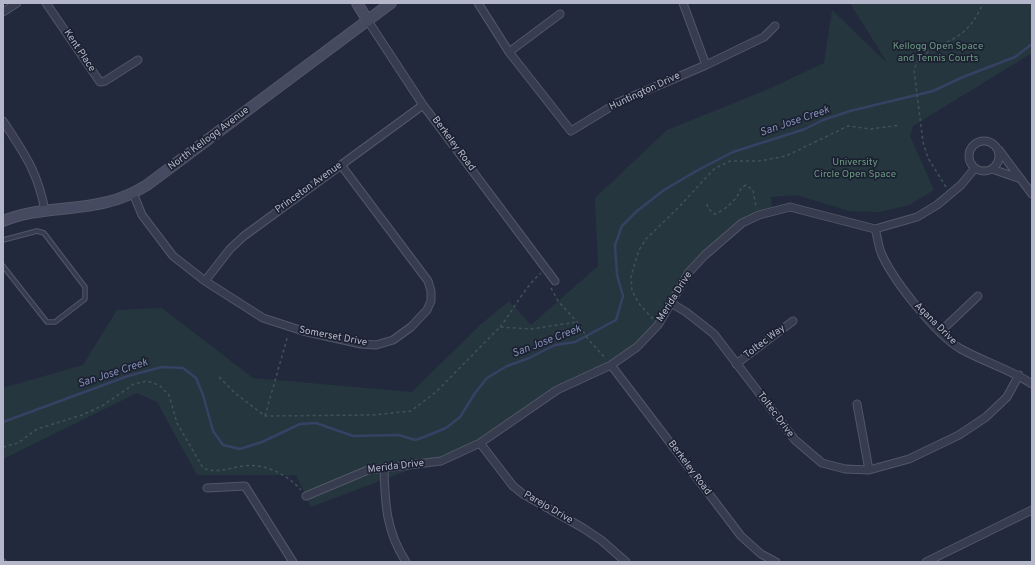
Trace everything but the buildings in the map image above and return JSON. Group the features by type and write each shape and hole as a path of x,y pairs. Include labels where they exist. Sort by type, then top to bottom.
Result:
{"street":[{"path":"3,12 17,3"},
{"name":"Kent Place","path":"46,3 100,82 106,81 138,60"},
{"name":"Berkeley Road","path":"357,3 423,105 555,282"},
{"name":"North Kellogg Avenue","path":"3,221 26,213 105,203 133,193 146,185 391,3"},
{"name":"Huntington Drive","path":"478,3 509,52 571,132 617,103 706,65 764,36 775,26"},
{"path":"683,3 706,65"},
{"path":"509,52 560,14"},
{"name":"Princeton Avenue","path":"206,282 230,249 244,236 423,105"},
{"path":"3,121 32,166 41,189 45,211"},
{"path":"997,148 998,162 992,168 984,171 976,168 969,157 970,150 975,144 986,140 997,148 1032,194"},
{"name":"Somerset Drive","path":"133,193 142,215 173,256 206,282 263,318 290,327 361,344 376,344 393,340 411,327 425,313 431,301 431,291 428,281 341,165"},
{"path":"875,229 917,217 937,205 961,185 976,168"},
{"path":"992,168 1022,180"},
{"name":"Merida Drive","path":"306,496 350,476 368,470 441,461 480,443 557,390 611,365 637,347 658,325 689,272 705,255 742,223 759,215 790,207 875,229"},
{"name":"Agana Drive","path":"875,229 882,256 906,292 940,332 958,347 977,358 1019,375 1032,384"},
{"path":"940,332 978,296"},
{"name":"Toltec Drive","path":"671,303 686,312 714,334 795,440 822,463 845,469 869,470 909,459 959,434 986,417 1007,397 1019,375"},
{"name":"Toltec Way","path":"736,364 793,321"},
{"name":"Berkeley Road","path":"611,365 741,536 762,554 776,562"},
{"path":"856,404 869,470"},
{"name":"Parejo Drive","path":"480,443 518,490 601,540 626,562"},
{"path":"384,468 385,503 389,526 394,543 406,562"},
{"path":"207,488 245,486 294,562"},
{"path":"926,562 1032,510"}],"lane":[{"path":"3,240 37,230 44,233 85,287 85,298 55,322 47,322 3,266"}],"path":[{"path":"950,194 928,158 922,136 914,70 919,58 961,34 975,19 983,3"},
{"path":"658,325 640,305 632,291 631,276 639,250 646,239 678,208 714,169 730,161 760,161 786,156 848,126 871,129 900,125"},
{"path":"707,204 711,213 714,214 720,212 736,198 739,191 746,185 754,193 759,215"},
{"path":"219,377 235,393 265,416 373,415 411,411 436,392 500,327 518,303 529,284 546,268"},
{"path":"555,282 551,288 558,301 577,322 589,340 611,365"},
{"path":"500,327 531,329 577,322"},
{"path":"265,416 290,327"},
{"path":"3,447 18,443 37,429 82,415 102,406 134,384 147,381 159,385 169,395 177,423 204,468 210,471 221,471 243,466 259,466 276,471 297,485 306,496"}],"green space":[{"path":"850,3 1032,3 1032,53 913,126 910,136 934,190 909,205 879,212 849,211 797,195 771,197 772,211 742,223 689,272 658,325 611,365 580,378 480,443 311,507 296,475 197,475 157,402 137,393 3,459 3,388 83,365 117,310 162,308 253,378 412,392 480,325 509,301 531,325 598,266 595,198 667,130 764,91 824,63 832,10 888,64"}],"waterway":[{"name":"San Jose Creek","path":"3,422 128,376 162,367 183,368 196,378 203,395 213,431 223,445 240,449 262,442 300,424 316,423 353,436 399,435 415,440 424,437 446,428 460,417 475,393 487,378 507,366 529,358 555,345 575,342 616,320 623,296 617,275 615,245 622,226 637,211 664,190 733,152 805,129 823,120 850,111 933,91 963,77 1015,57 1032,44"}],"park label":[{"name":"Kellogg Open Space and Tennis Courts","path":"938,52"},
{"name":"University Circle Open Space","path":"855,168"}]}
